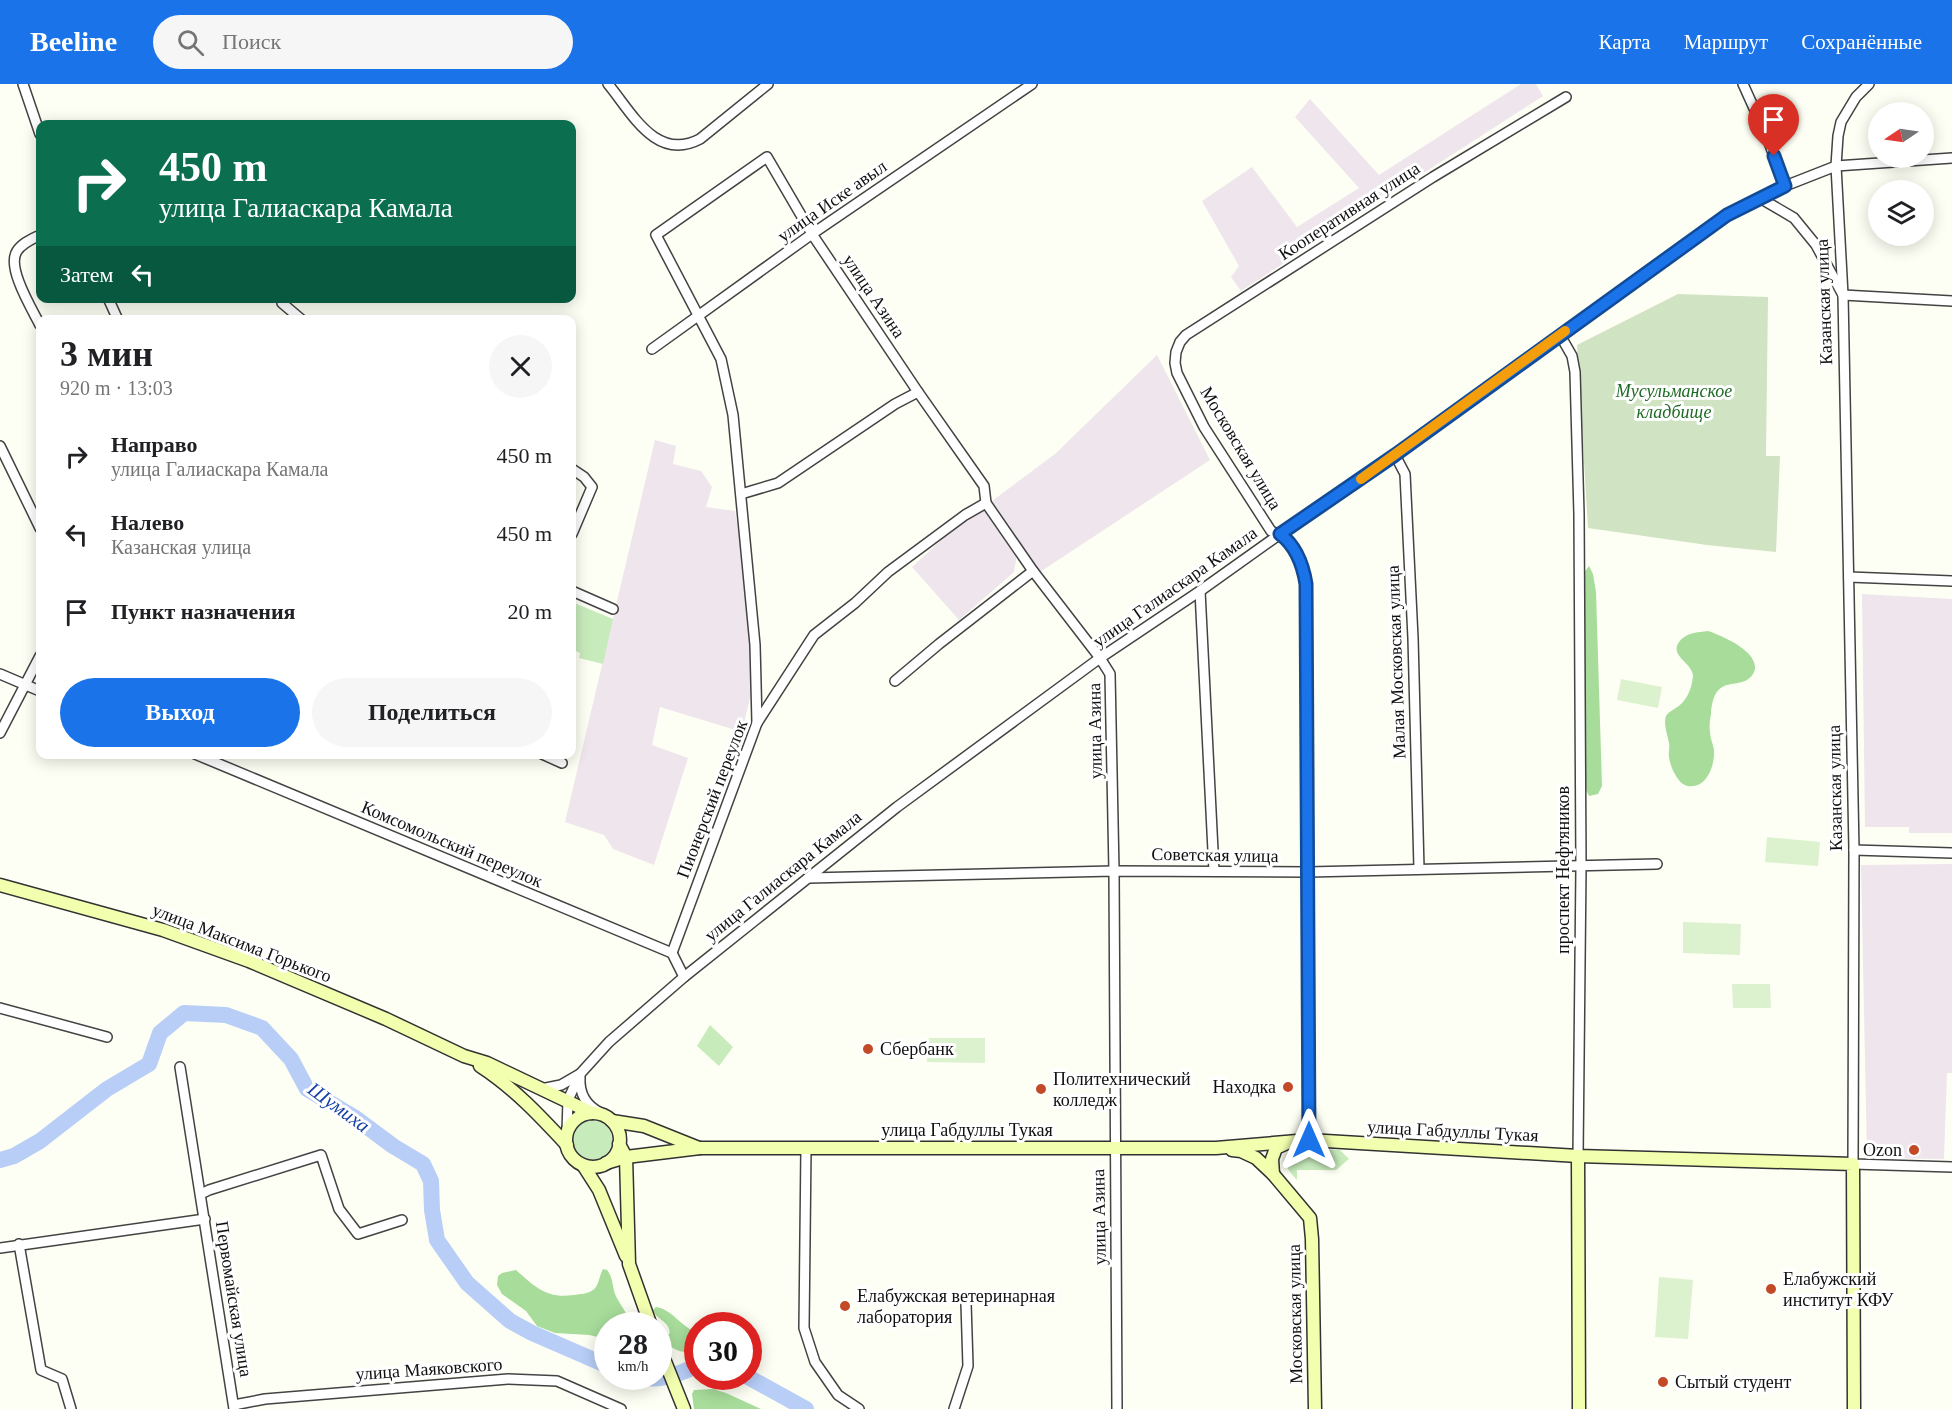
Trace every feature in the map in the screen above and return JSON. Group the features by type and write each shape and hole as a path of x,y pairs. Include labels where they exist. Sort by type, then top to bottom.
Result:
{"main road":[{"name":"улица Максима Горького","path":"0,885 163,930 249,961 386,1019 464,1056 503,1082 567,1138 570,1153 583,1165 598,1190 629,1264"},
{"name":"улица Максима Горького","path":"464,1056 487,1063 612,1121"},
{"path":"567,1138 576,1119 596,1113"},
{"name":"улица Габдуллы Тукая","path":"612,1121 644,1126 700,1148"},
{"path":"612,1121 617,1128 619,1144 626,1157 629,1264 646,1312"},
{"name":"улица Габдуллы Тукая","path":"606,1163 626,1157 700,1148 1216,1148 1309,1140 1578,1156 1853,1164"},
{"path":"1273,1174 1272,1159 1276,1148 1290,1141"},
{"path":"583,1165 595,1167 606,1163 617,1151 619,1144"},
{"path":"1216,1148 1241,1151 1257,1158 1273,1174"},
{"name":"проспект Нефтяников","path":"1578,1156 1579,1409"},
{"name":"Казанская улица","path":"1853,1164 1854,1409"},
{"name":"Московская улица","path":"1273,1174 1310,1218 1315,1409"},
{"path":"672,1378 682,1409"}],"street":[{"path":"23,84 36,122"},
{"path":"608,84 648,133 657,140 674,146 700,139 768,84"},
{"name":"улица Иске авыл","path":"652,349 812,234 1032,84"},
{"path":"1743,84 1767,137 1785,186"},
{"name":"Казанская улица","path":"1853,1164 1854,850 1843,296 1836,166 1841,122 1856,97 1869,84"},
{"name":"Кооперативная улица","path":"1177,373 1176,352 1186,335 1433,177 1566,97"},
{"name":"улица Азина","path":"699,315 656,235 768,157 812,234 984,486 986,502 1110,674 1114,871 1117,1409"},
{"name":"улица Галиаскара Камала","path":"567,1138 568,1100 580,1074 609,1042 684,977 897,807 1100,658 1395,455 1727,215 1785,186 1836,166 1952,158"},
{"path":"1760,198 1794,218 1816,245 1843,296 1952,301"},
{"path":"36,237 24,243 16,252 13,262 15,272 36,317"},
{"path":"282,303 296,315"},
{"path":"699,315 721,359 733,415 755,645 757,723"},
{"name":"проспект Нефтяников","path":"1560,335 1572,356 1575,372 1579,521 1581,867 1578,1156"},
{"name":"Московская улица","path":"1177,373 1204,427 1237,481 1271,531 1287,540 1300,559 1304,572 1306,584 1309,1140"},
{"path":"741,494 778,483 895,404 918,392"},
{"path":"0,446 36,520"},
{"name":"Малая Московская улица","path":"1395,455 1405,474 1413,638 1419,869"},
{"path":"576,472 592,487 576,525"},
{"name":"Пионерский переулок","path":"672,953 757,723 814,635 855,603 888,572 986,502"},
{"path":"896,681 939,644 1034,571"},
{"path":"1848,577 1952,581"},
{"path":"1200,591 1214,871"},
{"path":"576,593 613,609"},
{"path":"0,733 36,664"},
{"path":"0,674 36,689"},
{"name":"Комсомольский переулок","path":"207,759 672,953"},
{"path":"553,759 562,763"},
{"path":"1854,850 1952,853"},
{"name":"Советская улица","path":"807,878 1114,871 1308,872 1658,864"},
{"path":"672,953 684,977"},
{"path":"0,1008 107,1037"},
{"name":"Первомайская улица","path":"180,1067 234,1407"},
{"path":"540,1089 561,1085 580,1074"},
{"path":"580,1074 583,1098 596,1113"},
{"path":"806,1148 804,1328 815,1362 838,1395 859,1409"},
{"path":"201,1194 321,1155 339,1209 358,1234 402,1220"},
{"name":"улица Габдуллы Тукая","path":"1853,1164 1952,1167"},
{"path":"0,1248 205,1219"},
{"path":"19,1244 41,1370 62,1379 70,1409"},
{"path":"954,1409 968,1366 966,1303"},
{"name":"улица Маяковского","path":"234,1407 265,1398 508,1379 557,1381 621,1409"}],"shaded area":[{"path":"1521,84 1536,84 1543,96 1241,291 1231,277 1239,266 1202,201 1252,167 1297,227 1359,188 1295,117 1310,99 1379,175"},
{"path":"1157,355 1210,460 1040,572 992,501 1055,454"},
{"path":"655,440 676,446 673,464 701,471 712,487 706,507 735,511 748,587 752,689 742,732 660,707 652,745 688,758 654,865 613,849 604,835 565,822"},
{"path":"984,508 1017,554 1014,572 959,620 912,567 949,533"},
{"path":"1862,594 1952,599 1952,833 1909,833 1909,827 1865,827"},
{"path":"1952,864 1952,1073 1947,1073 1944,1159 1867,1158 1861,865"}],"green space":[{"name":"Мусульманское кладбище","path":"1678,294 1768,297 1766,456 1780,456 1776,552 1588,528 1577,345"},
{"path":"1589,566 1596,592 1602,786 1598,794 1589,796 1585,788 1583,574"},
{"path":"576,604 613,619 603,664 579,658 580,653 576,651"},
{"path":"1708,631 1740,647 1753,659 1755,667 1748,679 1722,687 1717,692 1713,700 1710,723 1710,736 1714,750 1711,769 1700,784 1688,786 1678,779 1671,765 1665,719 1685,699 1693,676 1692,671 1677,651 1679,642 1688,635"},
{"path":"1621,679 1662,687 1658,708 1617,700"},
{"path":"1767,837 1820,842 1818,866 1765,862"},
{"path":"1683,922 1741,924 1740,955 1683,953"},
{"path":"1732,984 1770,984 1771,1008 1733,1008"},
{"path":"710,1025 733,1047 719,1066 697,1046"},
{"path":"928,1038 985,1038 985,1063 927,1062"},
{"path":"592,1120 600,1121 606,1126 611,1132 611,1148 606,1154 600,1159 592,1160 584,1159 578,1154 573,1148 572,1140 573,1132 578,1126 584,1121"},
{"path":"1295,1149 1340,1150 1349,1159 1336,1170 1297,1170 1297,1180 1288,1169 1286,1162 1288,1155"},
{"path":"603,1269 607,1270 615,1294 625,1312 594,1312 594,1336 555,1333 537,1326 526,1311 502,1294 497,1285 498,1276 516,1270 542,1290 556,1295 565,1296 589,1292 598,1283"},
{"path":"1659,1277 1693,1280 1688,1339 1655,1337"},
{"path":"656,1307 667,1312 654,1312"},
{"path":"672,1316 684,1325 684,1351 672,1347"},
{"path":"694,1390 716,1390 761,1409 694,1409 692,1394"}],"waterway":[{"name":"Шумиха","path":"0,1160 14,1156 40,1141 107,1089 149,1064 160,1033 184,1013 226,1015 262,1028 291,1059 307,1089 354,1117 393,1146 423,1164 431,1181 432,1210 437,1240 467,1283 510,1321 594,1360"},
{"name":"Шумиха","path":"672,1376 684,1371"},
{"name":"Шумиха","path":"762,1385 806,1409"}],"slow traffic":[{"path":"1361,479 1565,331"}],"place":[{"name":"Сбербанк","path":"868,1049"},
{"name":"Находка","path":"1288,1087"},
{"name":"Политехнический колледж","path":"1041,1089"},
{"name":"Ozon","path":"1914,1150"},
{"name":"Елабужский институт КФУ","path":"1771,1289"},
{"name":"Елабужская ветеринарная лаборатория","path":"845,1306"},
{"name":"Сытый студент","path":"1663,1382"}],"route":[{"path":"1309,1140 1306,584 1300,559 1280,534 1395,455 1727,215 1785,186 1774,156"}]}
